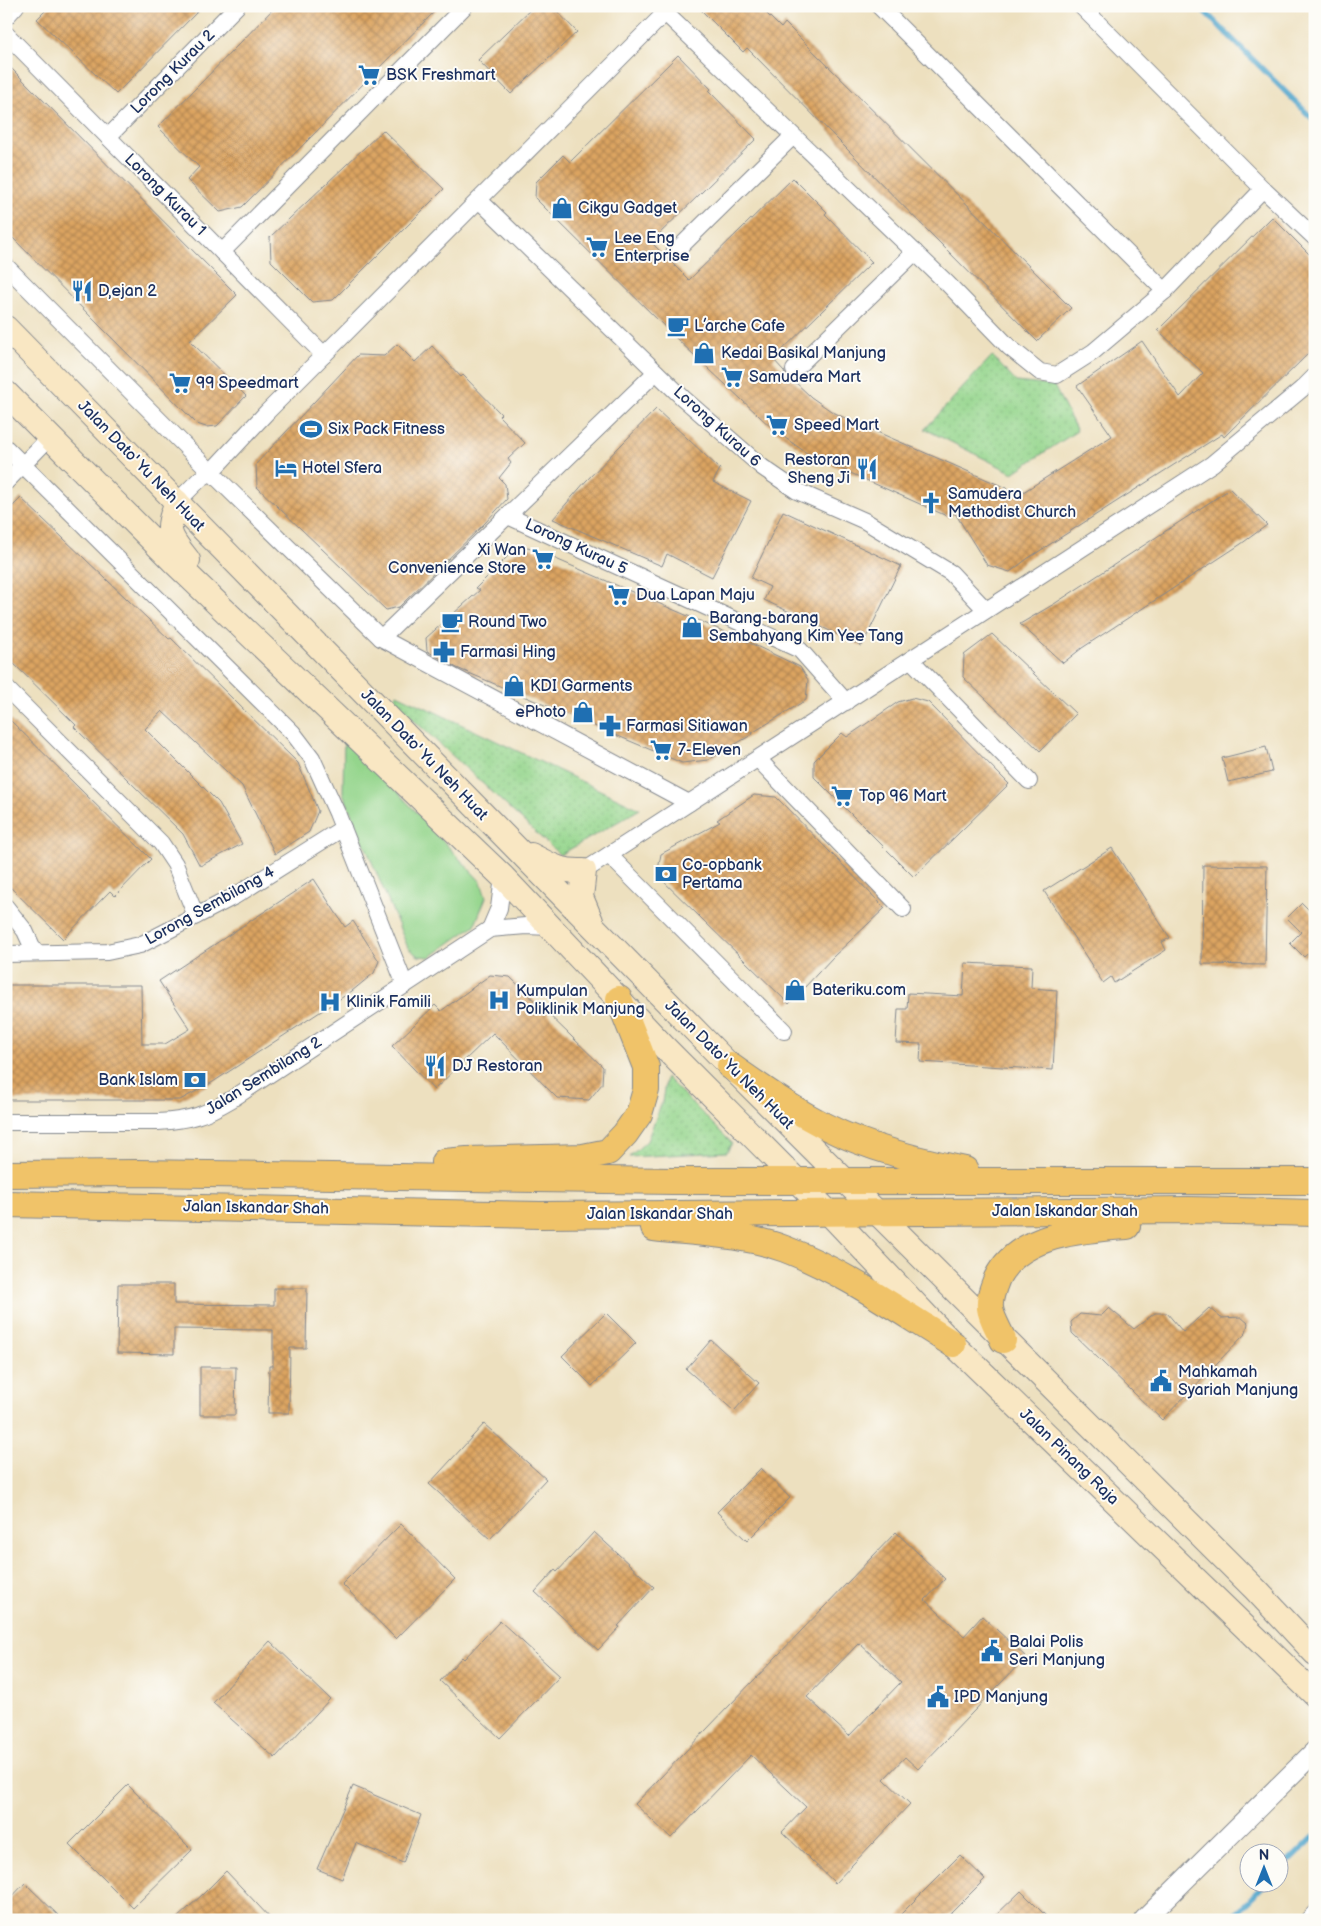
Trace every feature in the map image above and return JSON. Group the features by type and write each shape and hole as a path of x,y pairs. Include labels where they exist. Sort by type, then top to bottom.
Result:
{"main road":[{"name":"Jalan Dato' Yu Neh Huat","path":"6,328 594,929 874,1212"},
{"name":"Jalan Dato' Yu Neh Huat","path":"6,393 176,563 502,877 829,1213"},
{"path":"177,502 169,522 170,532 175,544 239,624"},
{"path":"512,845 558,869 569,872 584,871 581,897 594,929"},
{"path":"314,1176 467,1160 583,1157 608,1152 639,1114 646,1090 646,1067 619,999"},
{"path":"730,1066 810,1119 856,1139 910,1157 963,1170 1026,1181"},
{"name":"Jalan Iskandar Shah","path":"6,1174 137,1173 672,1181 1315,1181"},
{"name":"Jalan Iskandar Shah","path":"6,1204 540,1215 1189,1210 1315,1212"},
{"path":"874,1212 1210,1544 1315,1653"},
{"path":"1003,1340 990,1310 990,1296 1001,1270 1010,1260 1024,1250 1044,1240 1094,1228 1315,1212"},
{"name":"Jalan Pinang Raja","path":"829,1213 953,1344 1315,1695"},
{"path":"540,1215 739,1238 783,1249 829,1270 953,1344"},
{"path":"1184,1570 1210,1544"}],"street":[{"path":"6,17 16,6"},
{"name":"Lorong Kurau 2","path":"108,137 237,6"},
{"path":"222,252 465,6"},
{"path":"879,6 1165,291"},
{"path":"1081,6 1263,189 1315,238"},
{"path":"177,502 200,479 211,472 267,412 478,200 662,10 915,252 1026,362 1040,372 1057,375 1093,352 1165,291 1263,189"},
{"name":"Lorong Kurau 1","path":"6,34 324,355"},
{"path":"674,253 793,136"},
{"name":"Lorong Kurau 6","path":"478,200 656,372 762,467 797,490 865,521 951,573 986,610"},
{"path":"794,370 915,252"},
{"path":"6,266 211,472 381,638 689,803"},
{"path":"381,638 656,372"},
{"path":"584,871 1212,464 1315,376"},
{"path":"6,482 50,437"},
{"path":"6,448 293,733 312,758 343,828 405,985"},
{"name":"Lorong Kurau 5","path":"508,516 800,650 846,702"},
{"path":"911,660 1029,781"},
{"path":"6,688 161,843 176,864 196,916"},
{"path":"758,759 903,909"},
{"name":"Lorong Sembilang 4","path":"6,954 107,952 140,945 235,896 343,828"},
{"path":"609,855 784,1031"},
{"path":"490,929 499,908 502,877"},
{"path":"6,907 26,931 35,953"},
{"name":"Jalan Sembilang 2","path":"6,1122 158,1122 198,1117 232,1099 490,929 526,926 550,928"},
{"path":"1144,1920 1315,1751"},
{"path":"1308,1920 1315,1913"}],"green space":[{"path":"992,356 1016,382 1054,386 1077,431 1013,473 925,429"},
{"path":"397,694 640,809 560,855 392,700"},
{"path":"344,734 481,882 486,897 475,925 430,957 418,956 408,948 343,793"},
{"path":"666,1077 732,1143 727,1152 629,1157 647,1141 662,1102"}],"building":[{"path":"50,6 203,6 116,94 37,19"},
{"path":"276,6 440,6 242,207 220,212 187,180 199,167 158,127"},
{"path":"534,6 552,6 577,32 511,94 478,60"},
{"path":"697,6 759,6 781,28 785,23 1071,308 1037,341 747,48 743,52"},
{"path":"678,55 711,89 709,91 756,139 651,242 689,280 793,178 872,262 773,359 787,377 793,380 811,397 845,418 1020,494 1112,436 1077,386 1142,341 1180,397 1203,373 1158,330 1272,217 1315,260 1315,347 1224,437 1222,434 1027,559 1010,572 987,565 955,513 949,517 808,454 774,430 677,339 535,198 536,182 563,155 570,162"},
{"path":"6,63 237,295 190,341 246,396 217,426 206,427 197,424 6,231"},
{"path":"383,130 444,189 333,300 312,302 271,261 270,237"},
{"path":"397,344 415,362 432,346 461,377 463,375 501,414 499,416 525,443 508,459 511,463 499,478 505,484 507,499 399,607 386,610 257,487 256,464 358,355 384,356"},
{"path":"656,409 720,469 713,482 751,501 712,577 667,554 662,566 553,519 586,481"},
{"path":"1230,489 1267,525 1082,648 1063,663 1020,624 1054,604"},
{"path":"21,498 169,639 171,638 298,763 318,811 309,832 275,854 242,786 162,711 145,729 219,803 242,844 200,866 183,834 74,727 76,725 6,656 6,513"},
{"path":"783,511 901,566 862,646 764,600 770,587 751,578"},
{"path":"528,547 746,641 800,667 808,680 806,700 708,760 682,763 457,668 427,651 426,638 480,590 476,588 509,555"},
{"path":"992,634 1076,714 1040,751 963,677 964,655"},
{"path":"912,698 928,702 1009,784 914,877 814,777 814,761 842,733 847,737 898,702"},
{"path":"6,716 151,859 115,896 110,891 63,939 6,883"},
{"path":"1266,747 1272,772 1228,782 1222,758"},
{"path":"754,795 776,797 885,908 833,957 789,1004 657,875 661,854 720,822 717,820"},
{"path":"1112,848 1170,938 1162,942 1166,950 1114,983 1111,977 1103,983 1044,891"},
{"path":"1203,865 1267,866 1265,965 1202,964"},
{"path":"314,879 345,927 353,921 379,961 374,973 352,991 213,1082 180,1100 6,1100 6,985 141,985 142,1044 165,1044 190,1029 159,981"},
{"path":"1302,903 1315,916 1315,947 1304,957 1290,943 1301,932 1287,918"},
{"path":"965,963 1032,966 1031,988 1057,990 1053,1070 920,1062 921,1044 896,1043 898,1009 907,1009 908,993 963,996"},
{"path":"490,975 510,977 603,1067 602,1084 589,1100 557,1098 493,1033 434,1090 392,1046 435,1005 441,1011"},
{"path":"118,1284 174,1284 174,1304 274,1305 274,1288 307,1288 306,1348 290,1348 289,1413 268,1413 269,1366 273,1366 273,1330 174,1329 174,1354 117,1353"},
{"name":"Mahkamah Syariah Manjung","path":"1109,1308 1134,1329 1155,1313 1167,1313 1183,1332 1209,1308 1221,1318 1241,1317 1248,1323 1246,1333 1162,1420 1072,1333 1071,1322 1080,1314 1101,1316"},
{"path":"606,1313 636,1343 592,1386 562,1356"},
{"path":"711,1340 759,1383 734,1411 686,1369"},
{"path":"200,1367 236,1367 235,1415 200,1415"},
{"path":"484,1424 546,1479 490,1539 429,1484"},
{"path":"761,1468 790,1498 747,1541 717,1512"},
{"path":"401,1524 455,1579 396,1639 342,1584"},
{"path":"594,1532 654,1587 598,1650 535,1592 555,1570 557,1572"},
{"name":"IPD Manjung","path":"896,1532 945,1579 925,1600 964,1636 982,1616 1026,1657 918,1769 905,1757 884,1779 910,1804 835,1883 782,1832 806,1807 751,1755 671,1838 635,1804","holes":["859,1643 901,1682 849,1736 807,1697"]},
{"path":"500,1621 560,1676 500,1738 440,1681"},
{"path":"270,1641 330,1699 275,1758 213,1703"},
{"path":"128,1785 192,1850 133,1908 69,1844"},
{"path":"353,1786 421,1815 403,1863 356,1843 342,1879 317,1869"},
{"path":"960,1855 985,1879 944,1920 895,1920"},
{"path":"226,1871 272,1920 175,1920 202,1895"},
{"path":"25,1883 63,1920 15,1920 6,1911 6,1903"},
{"path":"1021,1891 1050,1920 991,1920"}],"waterway":[{"path":"1199,6 1315,121"},
{"path":"1288,1862 1315,1836"},
{"path":"1229,1920 1256,1894"}],"place":[{"name":"BSK Freshmart","path":"369,75"},
{"name":"Cikgu Gadget","path":"562,208"},
{"name":"Lee Eng Enterprise","path":"597,247"},
{"name":"D,ejan 2","path":"82,291"},
{"name":"L’arche Cafe","path":"678,326"},
{"name":"Kedai Basikal Manjung","path":"704,353"},
{"name":"Samudera Mart","path":"732,377"},
{"name":"99 Speedmart","path":"180,383"},
{"name":"Speed Mart","path":"777,425"},
{"name":"Six Pack Fitness","path":"311,429"},
{"name":"Hotel Sfera","path":"286,468"},
{"name":"Restoran Sheng Ji","path":"867,469"},
{"name":"Samudera Methodist Church","path":"931,503"},
{"name":"Xi Wan Convenience Store","path":"543,559"},
{"name":"Dua Lapan Maju","path":"619,595"},
{"name":"Round Two","path":"452,622"},
{"name":"Barang-barang Sembahyang Kim Yee Tang","path":"692,627"},
{"name":"Farmasi Hing","path":"444,652"},
{"name":"KDI Garments","path":"514,686"},
{"name":"ePhoto","path":"583,712"},
{"name":"Farmasi Sitiawan","path":"610,726"},
{"name":"7-Eleven","path":"661,750"},
{"name":"Top 96 Mart","path":"842,796"},
{"name":"Co-opbank Pertama","path":"666,874"},
{"name":"Bateriku.com","path":"795,990"},
{"name":"Kumpulan Poliklinik Manjung","path":"499,1000"},
{"name":"Klinik Famili","path":"330,1002"},
{"name":"DJ Restoran","path":"435,1066"},
{"name":"Bank Islam","path":"195,1080"},
{"name":"Mahkamah Syariah Manjung","path":"1161,1381"},
{"name":"Balai Polis Seri Manjung","path":"992,1651"},
{"name":"IPD Manjung","path":"938,1697"}]}
